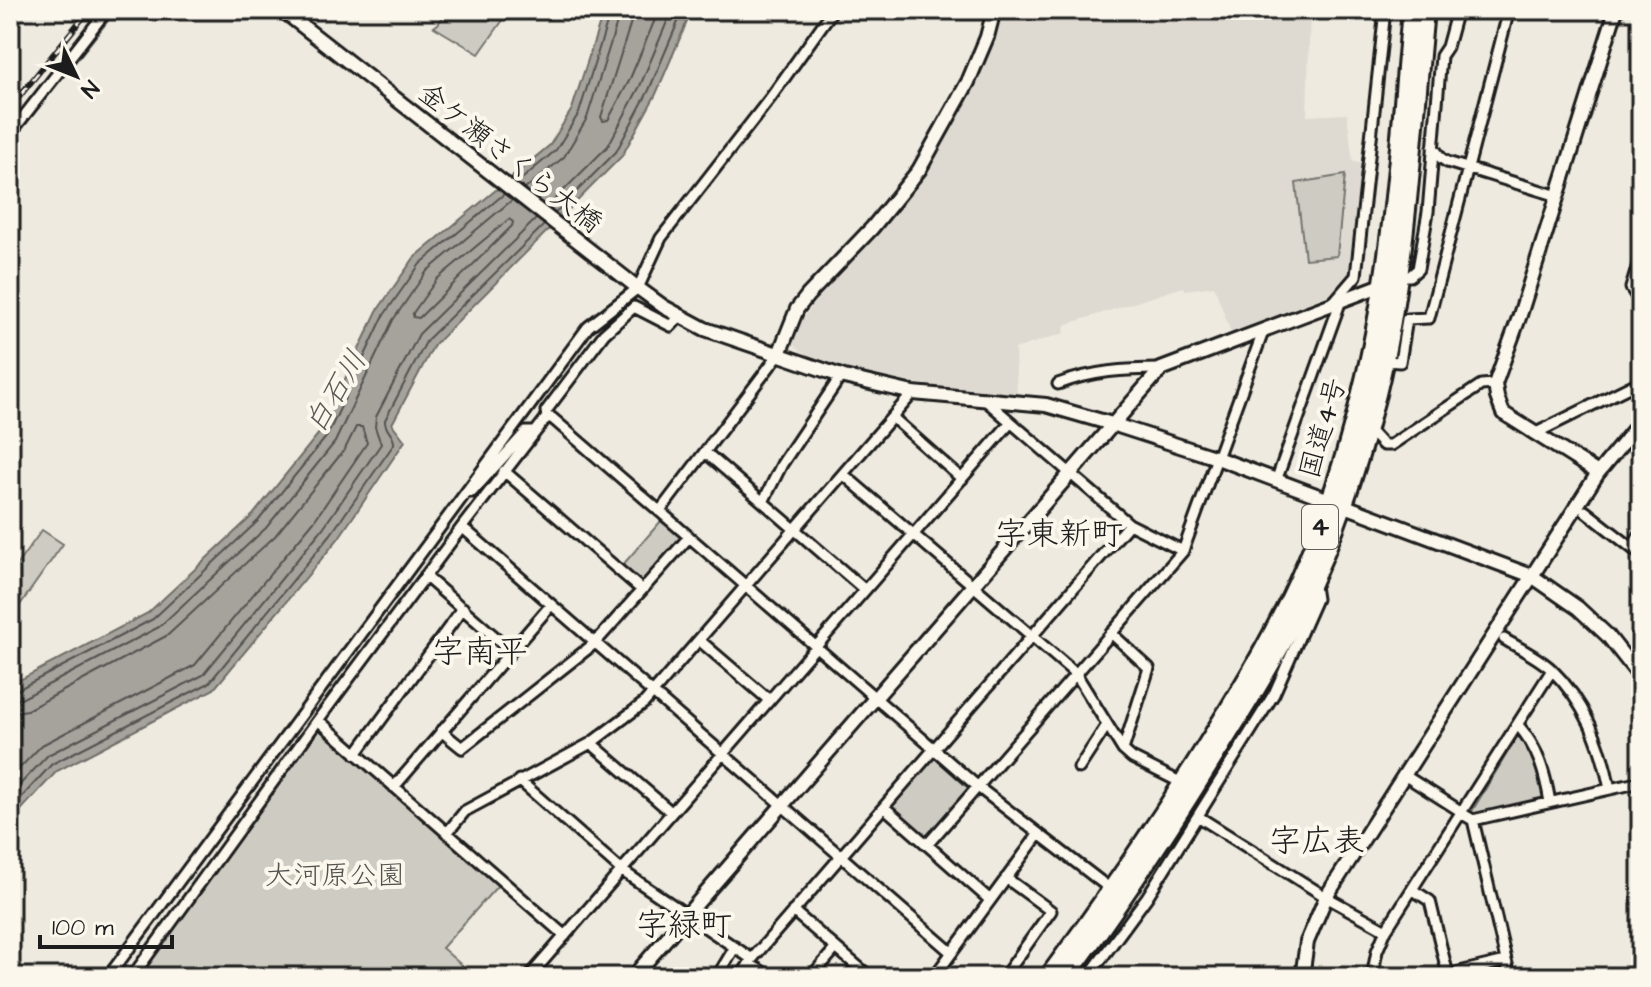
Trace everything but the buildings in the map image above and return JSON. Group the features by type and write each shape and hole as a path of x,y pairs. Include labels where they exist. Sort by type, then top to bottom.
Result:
{"highway":[{"name":"国道4号","path":"1066,977 1124,899 1167,833 1278,652 1313,581 1336,503 1382,285 1411,10"},
{"name":"国道4号","path":"1048,977 1113,891 1182,783 1274,628 1336,503 1368,429 1385,361 1398,276 1425,10"}],"street":[{"path":"10,134 107,10"},
{"name":"金ケ瀬さくら大橋","path":"282,10 626,279 705,329 841,376 913,393 1046,405 1217,458 1532,576 1578,608 1639,670"},
{"path":"110,976 588,327 638,288 661,238 753,121 833,10"},
{"path":"660,511 779,354 802,302 879,221 919,170 968,82 987,37 994,10"},
{"path":"1276,481 1335,305 1356,276 1385,10"},
{"path":"1398,276 1410,276 1418,269 1428,212 1441,56 1447,47 1457,10"},
{"path":"1385,361 1400,362 1407,319 1429,318 1509,10"},
{"path":"1598,473 1503,413 1495,384 1616,10"},
{"path":"1433,147 1447,162 1558,196"},
{"path":"1641,255 1631,288 1641,303"},
{"path":"1058,384 1112,369 1161,369 1382,285"},
{"path":"547,417 546,411 604,334 634,307 671,326 680,316"},
{"path":"927,845 1183,551 1263,332"},
{"path":"633,977 1161,369"},
{"path":"763,502 782,464 841,376"},
{"path":"1534,434 1641,381"},
{"path":"1368,429 1383,445 1391,445 1481,385 1495,384"},
{"path":"447,833 465,811 591,743 653,694 913,393"},
{"path":"982,397 1129,524 1183,551"},
{"path":"132,977 318,720 547,417"},
{"path":"547,417 552,418 978,787 1113,891"},
{"path":"892,417 962,479"},
{"path":"1302,977 1307,942 1326,897 1598,473 1641,421"},
{"path":"529,977 1011,422"},
{"path":"459,501 475,489 526,432 534,432"},
{"path":"705,452 865,590"},
{"path":"504,471 642,590"},
{"path":"843,474 1076,674 1123,750 1132,758 1182,783"},
{"path":"1585,511 1641,555"},
{"path":"741,977 793,911 1129,524"},
{"path":"462,527 951,952"},
{"path":"1632,547 1641,533"},
{"path":"441,731 462,748 595,643 689,537"},
{"path":"425,576 511,651"},
{"path":"1088,977 1147,897 1274,694 1316,599 1313,581"},
{"path":"394,787 551,605"},
{"path":"356,754 463,608"},
{"path":"1111,633 1149,668 1123,750"},
{"path":"1504,639 1552,670 1573,694 1591,723 1603,754 1610,789"},
{"path":"699,640 769,700"},
{"path":"1372,977 1377,951 1386,930 1552,670"},
{"path":"318,720 565,936"},
{"path":"1079,768 1107,725"},
{"path":"1518,725 1537,753 1550,802"},
{"path":"591,743 671,812"},
{"path":"1404,775 1473,820 1510,977"},
{"path":"519,780 621,870 735,947 772,977"},
{"path":"1473,820 1641,782"},
{"path":"884,807 990,900"},
{"path":"1199,817 1326,897 1386,930"},
{"path":"934,977 1038,835"},
{"path":"1004,977 1051,911 1006,878"},
{"path":"1413,890 1430,901 1443,976 1506,961"},
{"path":"793,911 869,977"},
{"path":"717,977 735,947"},
{"path":"811,977 836,948"}],"shaded area":[{"path":"1001,10 1310,10 1307,116 1347,114 1353,162 1366,163 1352,276 1328,295 1231,333 1214,286 1186,290 1183,287 1065,325 1064,333 1015,349 1017,395 992,395 852,373 800,351 792,343 794,333 823,289 877,234 917,183 978,82"}],"green space":[{"path":"447,10 510,10 479,54 434,27"},
{"path":"1345,175 1337,256 1305,259 1296,183"},
{"path":"661,521 680,537 679,542 644,582 639,583 621,567"},
{"path":"42,530 63,544 10,619 10,574"},
{"name":"大河原公園","path":"321,729 499,884 442,948 475,977 136,977 317,730"},
{"path":"1517,737 1526,740 1537,761 1546,802 1475,818 1471,813"},
{"path":"931,759 936,759 968,788 969,793 931,837 925,838 893,809 892,804"}],"water":[{"path":"604,10 692,10 656,94 622,156 434,345 392,424 405,441 338,539 214,689 57,771 10,822 10,685 148,613 253,515 320,432 377,311 414,258 550,145 572,109"}],"waterway":[{"path":"10,143 116,10"}],"railway":[{"path":"10,108 89,10"}],"district":[{"name":"字東新町","path":"1059,534"},
{"name":"字南平","path":"480,652"},
{"name":"字広表","path":"1317,841"},
{"name":"字緑町","path":"684,925"}],"water label":[{"name":"白石川","path":"336,392"}]}
